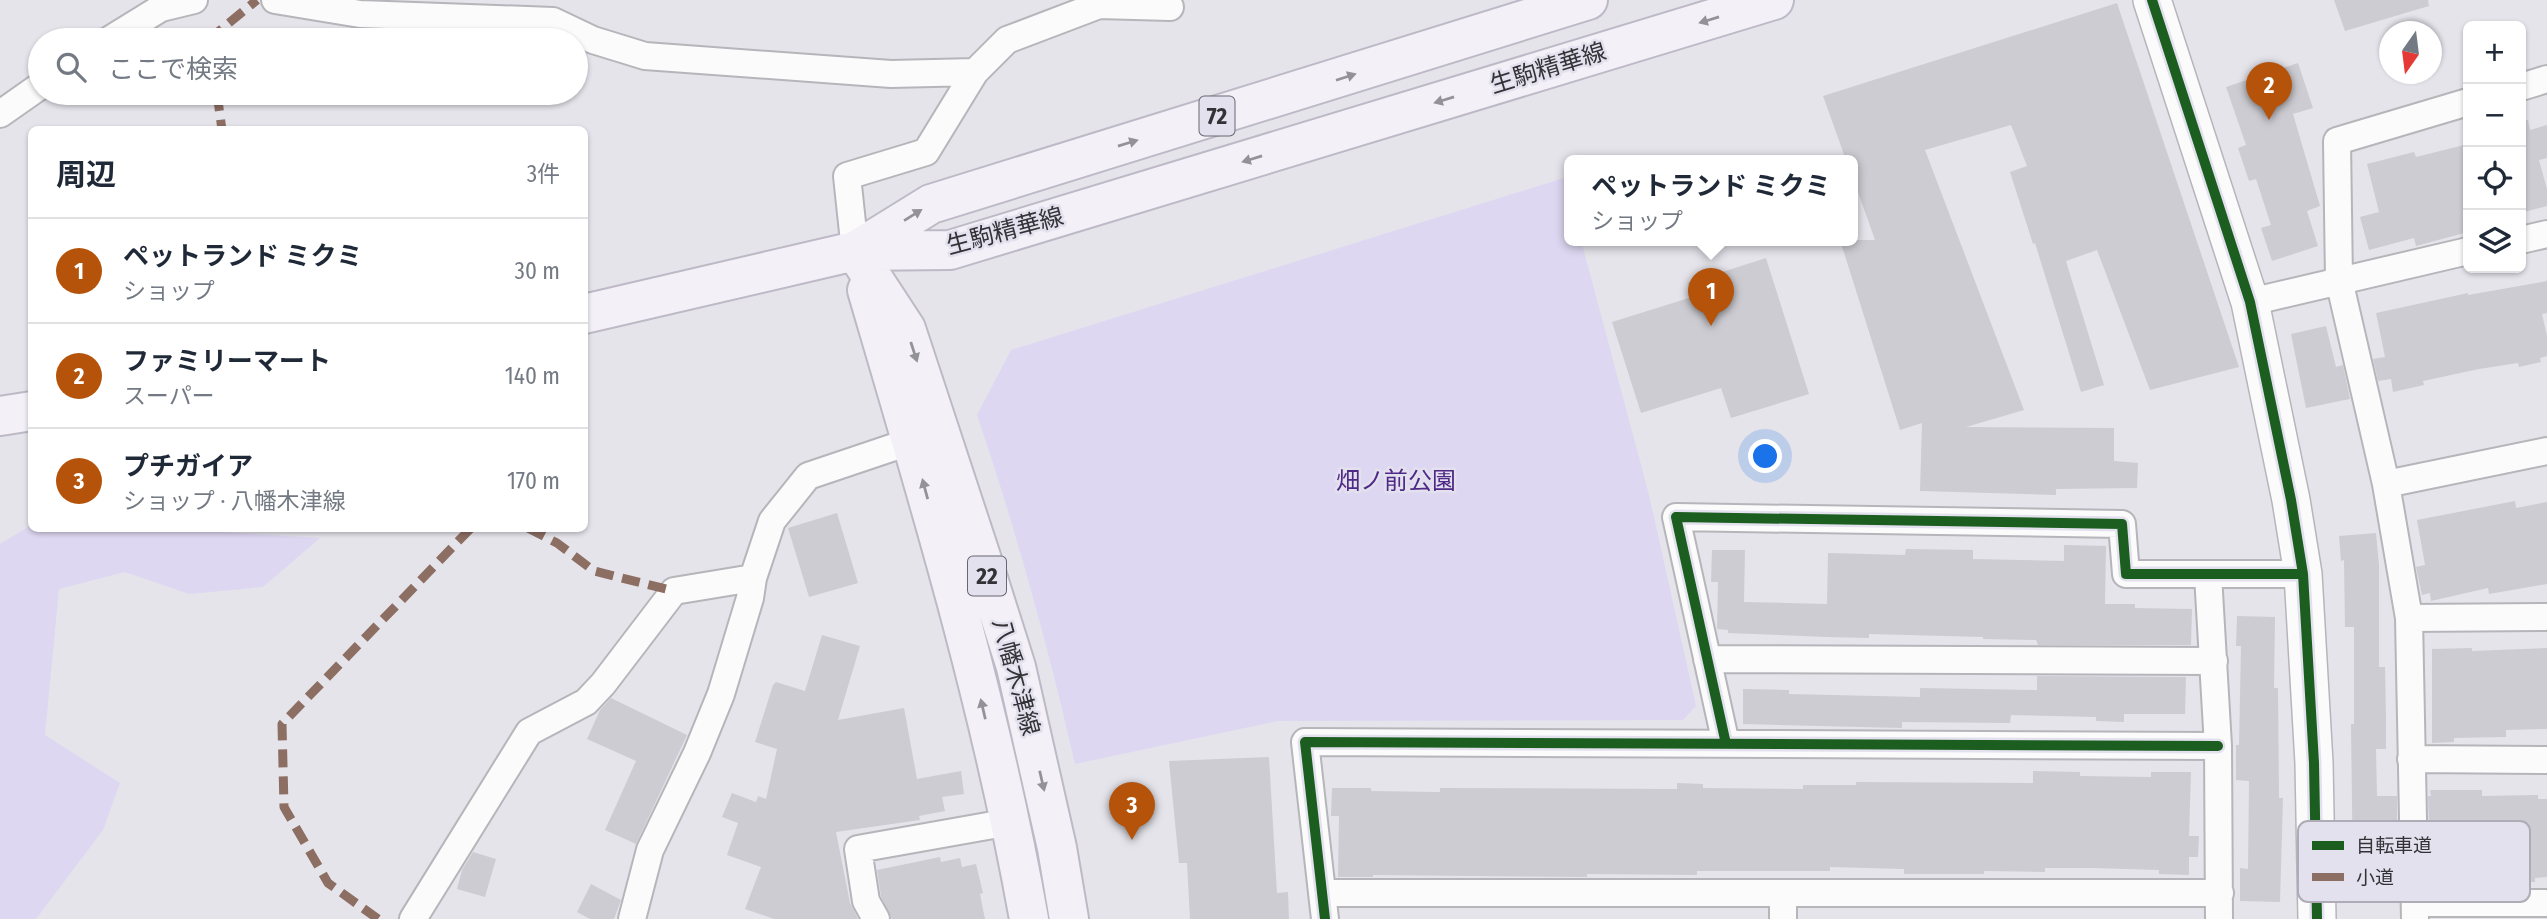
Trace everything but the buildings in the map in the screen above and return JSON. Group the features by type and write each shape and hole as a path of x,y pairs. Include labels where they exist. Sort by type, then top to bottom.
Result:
{"main road":[{"name":"生駒精華線","path":"855,251 931,204 1588,0"},
{"name":"生駒精華線","path":"855,251 950,250 1774,0"},
{"path":"588,313 855,251"},
{"name":"八幡木津線","path":"855,251 912,441 974,673 1010,822 1029,919"},
{"name":"八幡木津線","path":"855,251 906,329 984,566 1016,667 1058,848 1069,919"},
{"path":"0,416 28,412"}],"street":[{"path":"128,28 161,8 194,0"},
{"path":"275,0 360,14 553,21 568,28"},
{"path":"2152,0 2250,302 2291,500 2303,574 2315,821"},
{"path":"855,251 847,176 926,152 975,72 1007,40 1099,5 1170,7"},
{"path":"588,38 645,56 891,74 975,72"},
{"path":"2526,85 2547,79"},
{"path":"0,114 28,94"},
{"path":"2413,821 2409,618 2386,484 2340,280 2337,141 2463,103"},
{"path":"2526,239 2547,234"},
{"path":"2250,302 2463,252"},
{"path":"632,919 650,850 697,753 721,694 750,598 752,578 772,521 807,476 912,441"},
{"path":"2386,484 2547,451"},
{"path":"1726,744 1676,517 2123,524 2126,574 2303,574"},
{"path":"2208,575 2218,746 2220,906 1324,906 1305,742 2218,746"},
{"path":"413,919 529,732 586,702 603,684 674,591 752,578"},
{"path":"2409,618 2547,617"},
{"path":"1707,659 2214,661"},
{"path":"2411,759 2547,760"},
{"path":"876,919 866,901 858,849 1010,822"},
{"path":"2415,911 2547,903"}],"green space":[{"name":"畑ノ前公園","path":"1564,178 1564,246 1583,246 1649,495 1696,706 1683,720 1278,721 1075,764 1031,588 977,415 1011,350"},
{"path":"28,527 28,532 222,532 320,538 263,587 189,594 125,572 59,589 45,735 120,783 103,830 36,919 0,919 0,544"}],"marked path":[{"path":"223,28 257,0"},
{"path":"219,105 221,126"},
{"path":"378,919 328,883 284,807 282,724 467,532"},
{"path":"536,532 557,543 594,571 674,591"}],"cycle path":[{"path":"2152,0 2250,302 2291,500 2303,574 2315,821"},
{"path":"1726,744 1676,517 2122,524 2126,574 2303,574"},
{"path":"1325,919 1305,742 2218,746"},
{"path":"2317,902 2317,919"}],"place":[{"name":"ファミリーマート","path":"2269,120"},
{"name":"ペットランド ミクミ","path":"1711,326"},
{"name":"プチガイア","path":"1132,840"}]}
